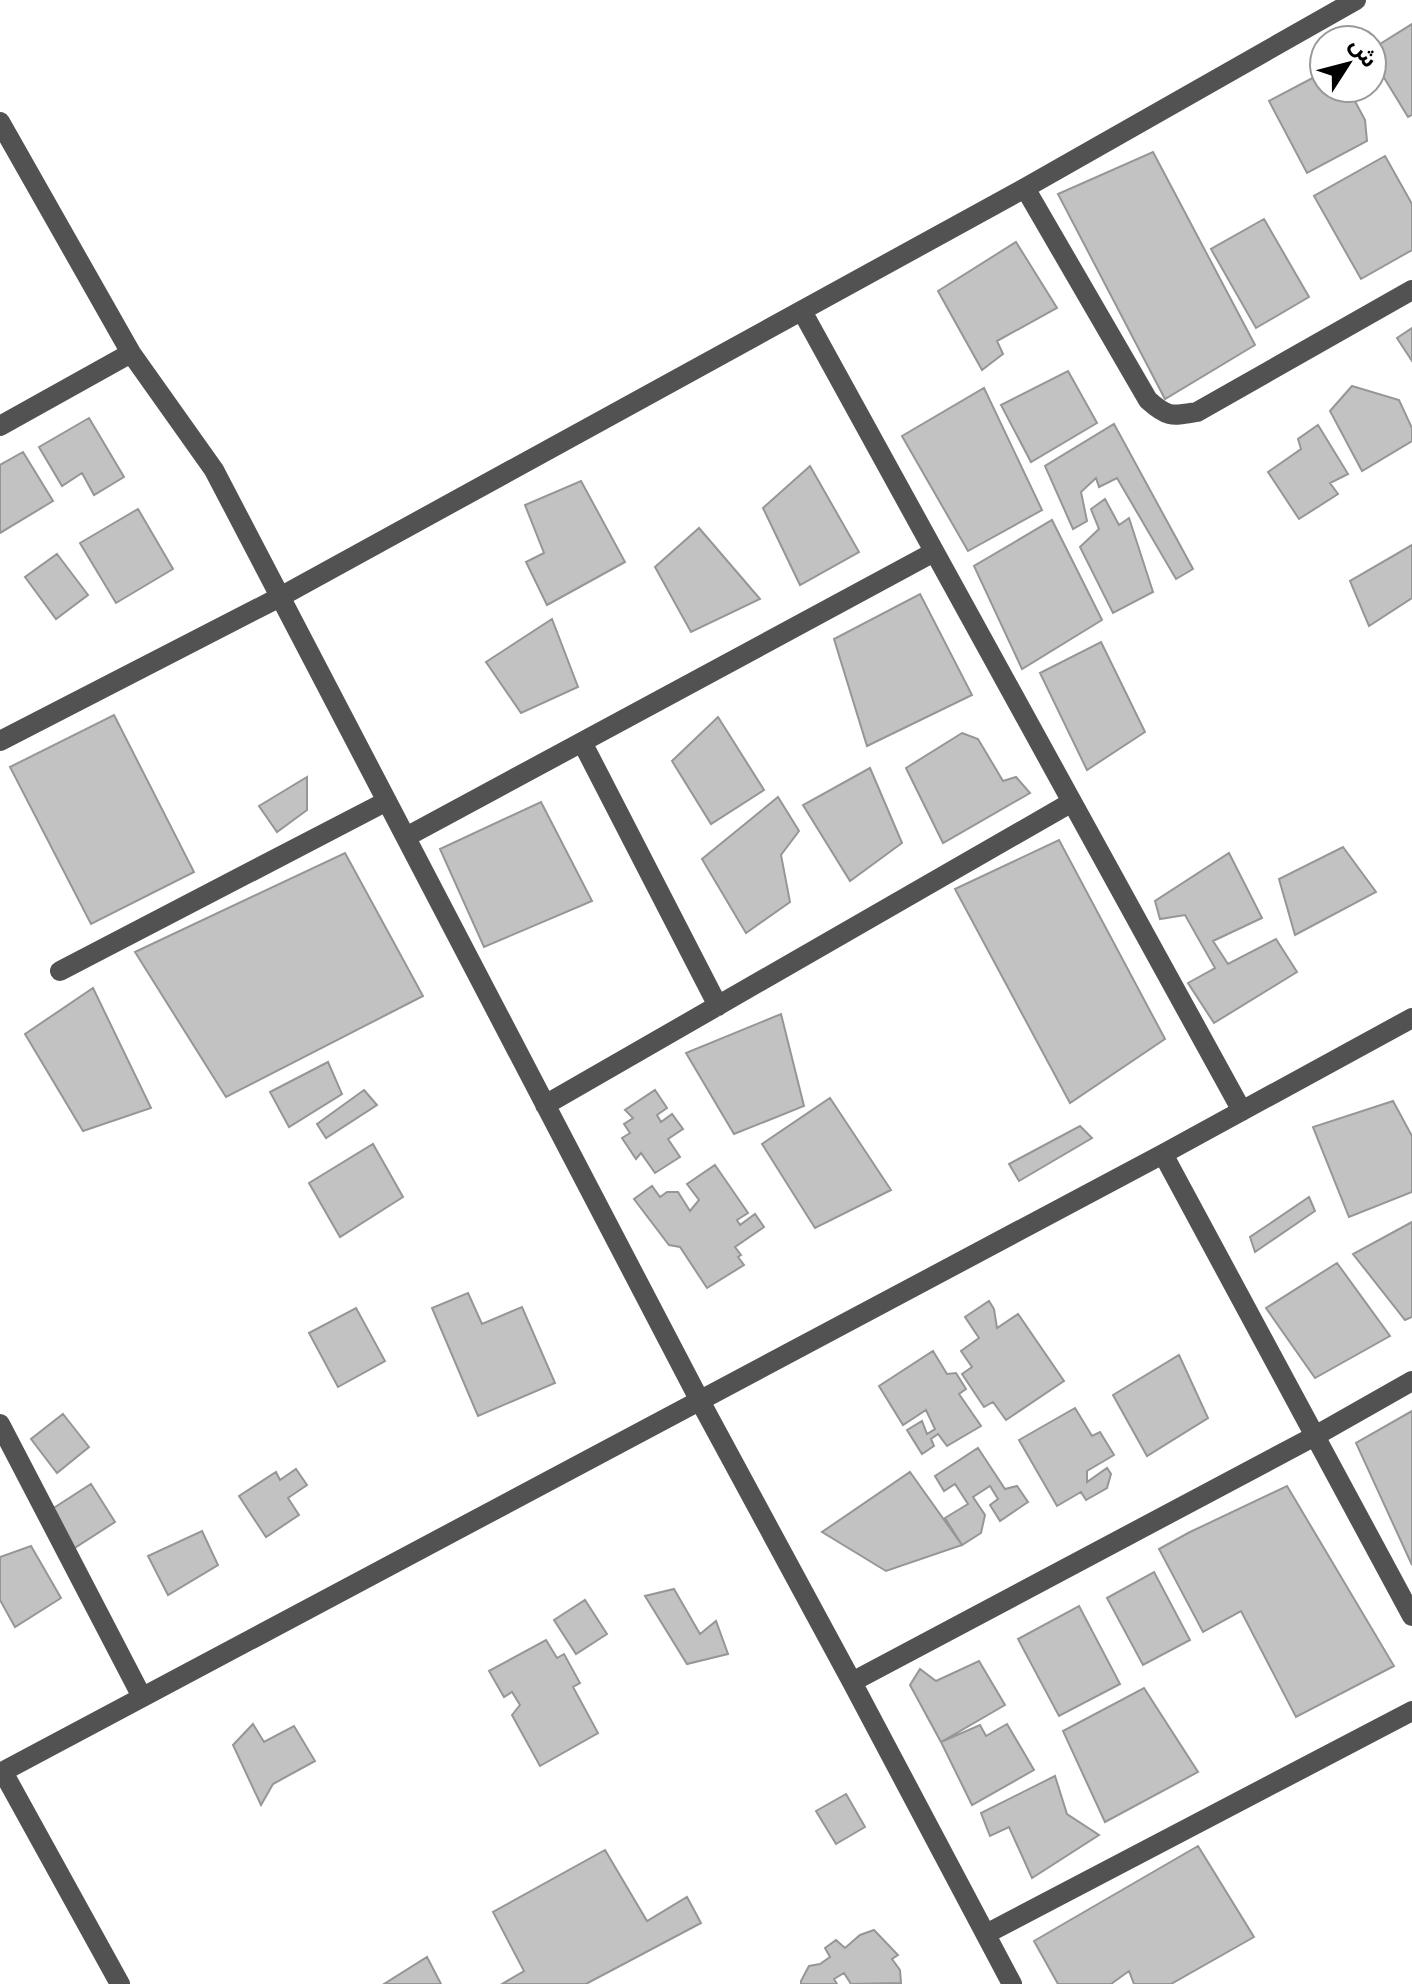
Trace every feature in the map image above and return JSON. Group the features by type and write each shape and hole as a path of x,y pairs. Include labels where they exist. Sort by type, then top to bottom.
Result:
{"street":[{"path":"0,741 280,597 1025,188 1356,0"},
{"path":"0,122 131,353 214,470 700,1401 1012,1984"},
{"path":"1025,188 1148,400 1162,413 1177,415 1197,412 1412,290"},
{"path":"802,311 1242,1111"},
{"path":"0,426 131,353"},
{"path":"406,837 934,552"},
{"path":"582,742 718,1006"},
{"path":"60,971 387,801"},
{"path":"545,1105 1072,802"},
{"path":"120,1984 1,1772 1163,1154 1412,1018"},
{"path":"1163,1154 1412,1616"},
{"path":"852,1682 1315,1436 1412,1381"},
{"path":"0,1424 142,1697"},
{"path":"986,1934 1412,1711"}],"building":[{"path":"1412,24 1412,115 1408,117 1388,84 1388,39"},
{"path":"1308,80 1308,104 1356,104 1365,120 1367,141 1307,173 1269,101"},
{"path":"1153,152 1255,345 1165,399 1058,194"},
{"path":"1385,156 1412,204 1412,250 1361,279 1314,196"},
{"path":"1264,219 1309,297 1256,328 1211,249"},
{"path":"1016,242 1057,308 997,341 1003,354 982,370 938,291"},
{"path":"1412,328 1412,361 1397,338"},
{"path":"1068,371 1097,423 1031,462 1001,405"},
{"path":"1352,386 1399,400 1412,428 1412,441 1362,471 1330,411"},
{"path":"984,388 1042,510 968,551 902,436"},
{"path":"89,418 124,477 94,495 82,473 62,486 39,447"},
{"path":"1114,424 1193,569 1176,579 1117,478 1099,487 1096,478 1081,492 1087,521 1073,529 1045,466"},
{"path":"1318,425 1348,474 1330,483 1338,494 1299,519 1268,472 1301,449 1298,439"},
{"path":"23,452 53,501 0,533 0,465"},
{"path":"810,466 859,552 800,585 763,508"},
{"path":"581,481 625,562 547,605 526,562 544,553 525,505"},
{"path":"1105,499 1119,525 1129,518 1153,592 1113,613 1080,547 1099,529 1091,509"},
{"path":"138,509 173,569 116,603 80,543"},
{"path":"1052,520 1102,620 1022,669 974,566"},
{"path":"699,528 760,599 691,632 655,567"},
{"path":"1412,545 1412,598 1369,626 1350,581"},
{"path":"57,554 88,595 56,619 25,577"},
{"path":"920,594 972,695 867,746 834,639"},
{"path":"552,619 578,687 521,713 486,662"},
{"path":"1101,642 1145,732 1087,770 1040,673"},
{"path":"114,715 194,872 91,924 10,767"},
{"path":"718,717 764,790 711,824 672,761"},
{"path":"962,733 978,739 1003,781 1016,777 1030,793 943,843 906,768"},
{"path":"870,768 902,843 850,881 803,805"},
{"path":"307,777 307,810 277,832 259,806"},
{"path":"778,797 799,831 781,855 790,902 746,933 702,859"},
{"path":"541,802 592,901 484,947 440,849"},
{"path":"1059,840 1165,1039 1070,1103 955,889"},
{"path":"1343,847 1376,892 1295,935 1279,879"},
{"path":"345,853 423,996 226,1097 135,952"},
{"path":"1229,853 1262,918 1213,941 1228,964 1276,939 1297,972 1214,1023 1188,983 1215,968 1185,915 1160,919 1155,901"},
{"path":"93,988 151,1108 83,1131 25,1034"},
{"path":"781,1014 804,1106 734,1134 686,1053"},
{"path":"328,1062 342,1094 289,1127 270,1092"},
{"path":"364,1090 377,1105 326,1138 317,1124"},
{"path":"655,1090 667,1108 657,1115 661,1122 672,1114 683,1129 668,1139 680,1157 655,1173 641,1153 636,1159 622,1138 630,1133 624,1124 633,1118 625,1110"},
{"path":"830,1098 891,1190 815,1228 762,1144"},
{"path":"1393,1101 1412,1136 1412,1192 1349,1217 1313,1127"},
{"path":"1080,1126 1092,1138 1019,1181 1009,1164"},
{"path":"373,1144 403,1197 340,1237 309,1183"},
{"path":"715,1165 748,1213 737,1220 740,1225 755,1214 764,1227 735,1247 744,1265 707,1288 680,1247 669,1245 634,1199 652,1186 660,1197 667,1192 678,1192 690,1211 699,1200 687,1184"},
{"path":"1309,1197 1315,1211 1255,1252 1250,1237"},
{"path":"1412,1222 1412,1317 1405,1320 1353,1254"},
{"path":"1337,1263 1390,1336 1315,1378 1266,1308"},
{"path":"468,1293 482,1324 522,1307 555,1383 478,1416 432,1308"},
{"path":"989,1301 994,1309 997,1328 1018,1314 1064,1381 1006,1420 993,1402 984,1407 962,1374 972,1367 961,1351 979,1338 965,1317"},
{"path":"356,1308 385,1361 338,1387 309,1333"},
{"path":"933,1351 947,1374 956,1373 966,1389 959,1394 981,1426 947,1446 938,1434 931,1439 934,1446 922,1454 907,1430 922,1421 927,1434 935,1429 926,1410 903,1425 879,1386"},
{"path":"1179,1355 1208,1418 1147,1456 1113,1395"},
{"path":"1075,1408 1092,1436 1100,1432 1114,1455 1087,1471 1087,1482 1107,1468 1111,1474 1107,1488 1086,1500 1081,1492 1057,1506 1019,1440"},
{"path":"1412,1411 1412,1565 1356,1443"},
{"path":"63,1414 89,1447 57,1473 31,1439"},
{"path":"978,1448 1005,1489 1017,1486 1028,1502 1000,1521 990,1505 998,1499 990,1486 973,1497 985,1515 981,1533 962,1545 945,1518 968,1504 955,1484 944,1491 935,1476"},
{"path":"296,1469 307,1485 288,1498 299,1515 266,1537 239,1496 276,1472 280,1480"},
{"path":"910,1472 962,1545 886,1571 822,1532"},
{"path":"91,1484 115,1522 73,1549 49,1511"},
{"path":"1287,1486 1394,1666 1296,1717 1241,1611 1203,1632 1159,1549"},
{"path":"202,1531 218,1565 168,1595 148,1556"},
{"path":"31,1546 61,1598 15,1627 0,1600 0,1557"},
{"path":"1154,1572 1190,1640 1143,1665 1107,1598"},
{"path":"674,1589 700,1634 716,1621 728,1654 687,1664 645,1596"},
{"path":"585,1600 607,1634 576,1654 554,1620"},
{"path":"1079,1606 1120,1684 1059,1716 1018,1639"},
{"path":"546,1640 557,1658 564,1654 580,1683 573,1687 598,1733 540,1766 512,1715 520,1705 512,1692 504,1697 489,1671"},
{"path":"979,1661 1005,1705 941,1742 910,1685 920,1669 936,1681"},
{"path":"1144,1688 1198,1772 1105,1822 1063,1731"},
{"path":"253,1724 264,1742 294,1726 315,1761 273,1784 261,1805 233,1745"},
{"path":"1007,1724 1034,1770 972,1805 941,1742 980,1725 986,1736"},
{"path":"1055,1776 1067,1814 1099,1835 1032,1878 1009,1827 990,1836 981,1813"},
{"path":"846,1794 865,1827 836,1844 816,1811"},
{"path":"1198,1846 1254,1937 1171,1984 1134,1984 1129,1971 1111,1984 1058,1984 1034,1941"},
{"path":"605,1850 647,1921 687,1897 701,1923 586,1984 502,1984 524,1971 493,1912"},
{"path":"874,1930 898,1955 892,1959 900,1970 901,1983 851,1984 844,1973 834,1979 837,1984 801,1984 809,1966 820,1964 830,1957 825,1948 836,1940 845,1948 860,1935"},
{"path":"427,1957 441,1984 384,1984"}]}
